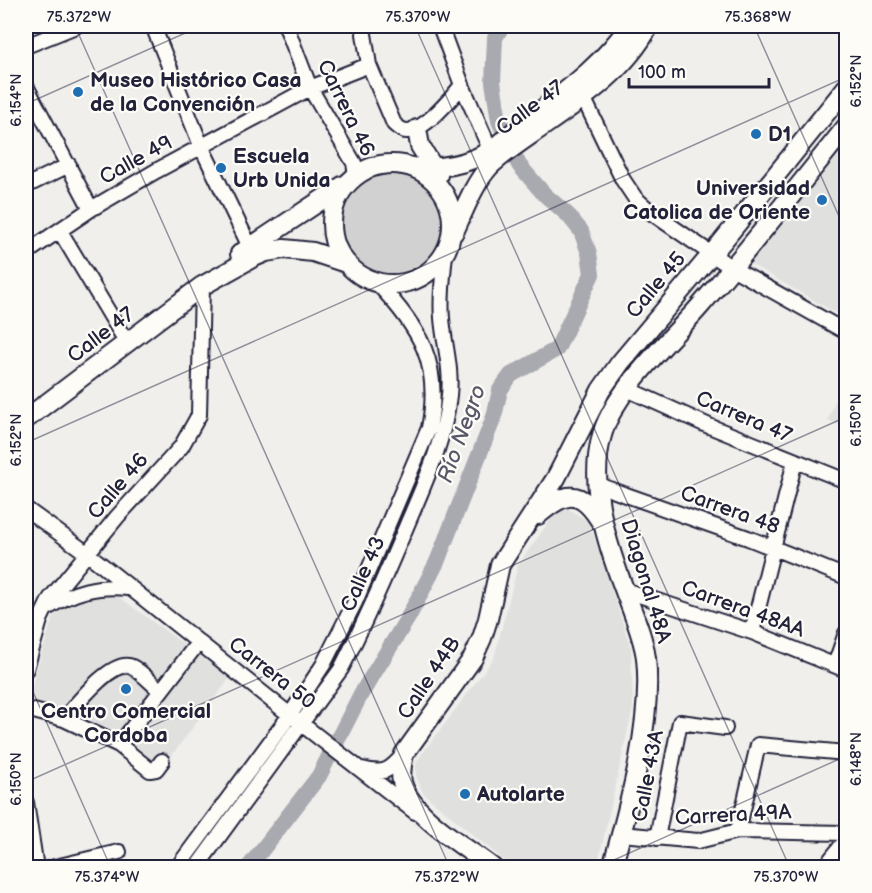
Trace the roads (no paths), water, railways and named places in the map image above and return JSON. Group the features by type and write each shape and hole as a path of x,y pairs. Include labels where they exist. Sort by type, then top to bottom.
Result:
{"main road":[{"name":"Calle 47","path":"542,119 614,47 629,26"},
{"name":"Calle 47","path":"415,167 434,168 456,165 496,150 542,119 583,98 625,62 649,26"},
{"name":"Calle 45","path":"524,527 556,478 601,390 620,363 846,88"},
{"path":"598,485 597,457 610,412 627,389 732,268 846,127"},
{"path":"408,129 447,191 450,204 453,221 448,246 432,269 416,280 397,284 377,283 360,276 346,263 336,248 332,231 332,213 338,196 352,179 369,168 384,164 415,167 430,176 442,189 450,204"},
{"name":"Calle 47","path":"448,246 496,150"},
{"name":"Calle 47","path":"26,419 202,286 254,257 258,250 352,179"},
{"name":"Calle 47","path":"258,250 285,249 313,252 346,263"},
{"name":"Diagonal 48A","path":"598,485 603,526 638,625 646,656 647,676 646,719 612,867"},
{"path":"524,527 562,497 573,496 590,505 603,526"},
{"name":"Calle 44B","path":"423,815 412,802 402,783 401,769 404,754 473,658 488,619 500,565 524,527"},
{"name":"Carrera 50","path":"423,815 493,867"},
{"path":"604,867 613,835 625,815"}],"street":[{"path":"26,46 76,26"},
{"path":"153,26 202,148 258,250"},
{"name":"Carrera 46","path":"286,26 310,88 354,163 352,179"},
{"path":"440,26 462,86 496,150"},
{"path":"364,34 369,65 394,124 408,129 452,98 462,86"},
{"name":"Calle 49","path":"26,253 91,209 156,171 310,88 369,65"},
{"path":"26,86 91,209"},
{"path":"583,98 615,164 635,198 652,213 732,268 846,332"},
{"path":"26,186 69,165"},
{"path":"60,231 127,343"},
{"name":"Calle 43","path":"196,867 341,669 390,566 437,450 445,420 450,370 441,309 441,291 448,246"},
{"name":"Calle 43","path":"177,867 290,715 341,633 421,452 433,412 434,381 427,354 402,309 377,283"},
{"name":"Calle 46","path":"26,669 45,609 51,599 117,517 181,447 199,415 202,286"},
{"path":"183,301 201,318"},
{"name":"Carrera 47","path":"627,389 709,426 846,481"},
{"path":"752,632 795,461"},
{"name":"Carrera 48","path":"598,485 773,547 846,577"},
{"name":"Carrera 50","path":"26,509 88,554 413,811 423,815"},
{"path":"45,609 62,599 94,588 106,586 130,588"},
{"name":"Carrera 48AA","path":"624,590 752,632 841,667"},
{"path":"841,667 846,633"},
{"path":"120,745 198,643"},
{"path":"64,719 94,684 122,665 131,666 161,691"},
{"path":"26,709 64,719 120,745 150,770 156,769 162,761"},
{"name":"Calle 43A","path":"657,838 680,722 725,728"},
{"path":"738,831 758,745 846,753"},
{"name":"Calle 44B","path":"356,766 374,772 384,771 394,766 404,754"},
{"path":"26,802 36,867"},
{"name":"Carrera 49A","path":"621,834 698,841 738,831 846,833"},
{"path":"828,867 831,859 846,840"},
{"path":"51,867 119,852"}],"waterway":[{"name":"Río Negro","path":"248,868 319,776 361,694 409,616 437,562 494,417 500,390 511,375 557,349 592,274 589,253 581,231 519,165 499,121 493,82 495,38 502,26"}],"place":[{"name":"Museo Histórico Casa de la Convención","path":"78,92"},
{"name":"D1","path":"756,134"},
{"name":"Escuela Urb Unida","path":"221,168"},
{"name":"Universidad Catolica de Oriente","path":"822,200"},
{"name":"Centro Comercial Cordoba","path":"126,689"},
{"name":"Autolarte","path":"465,794"}]}
